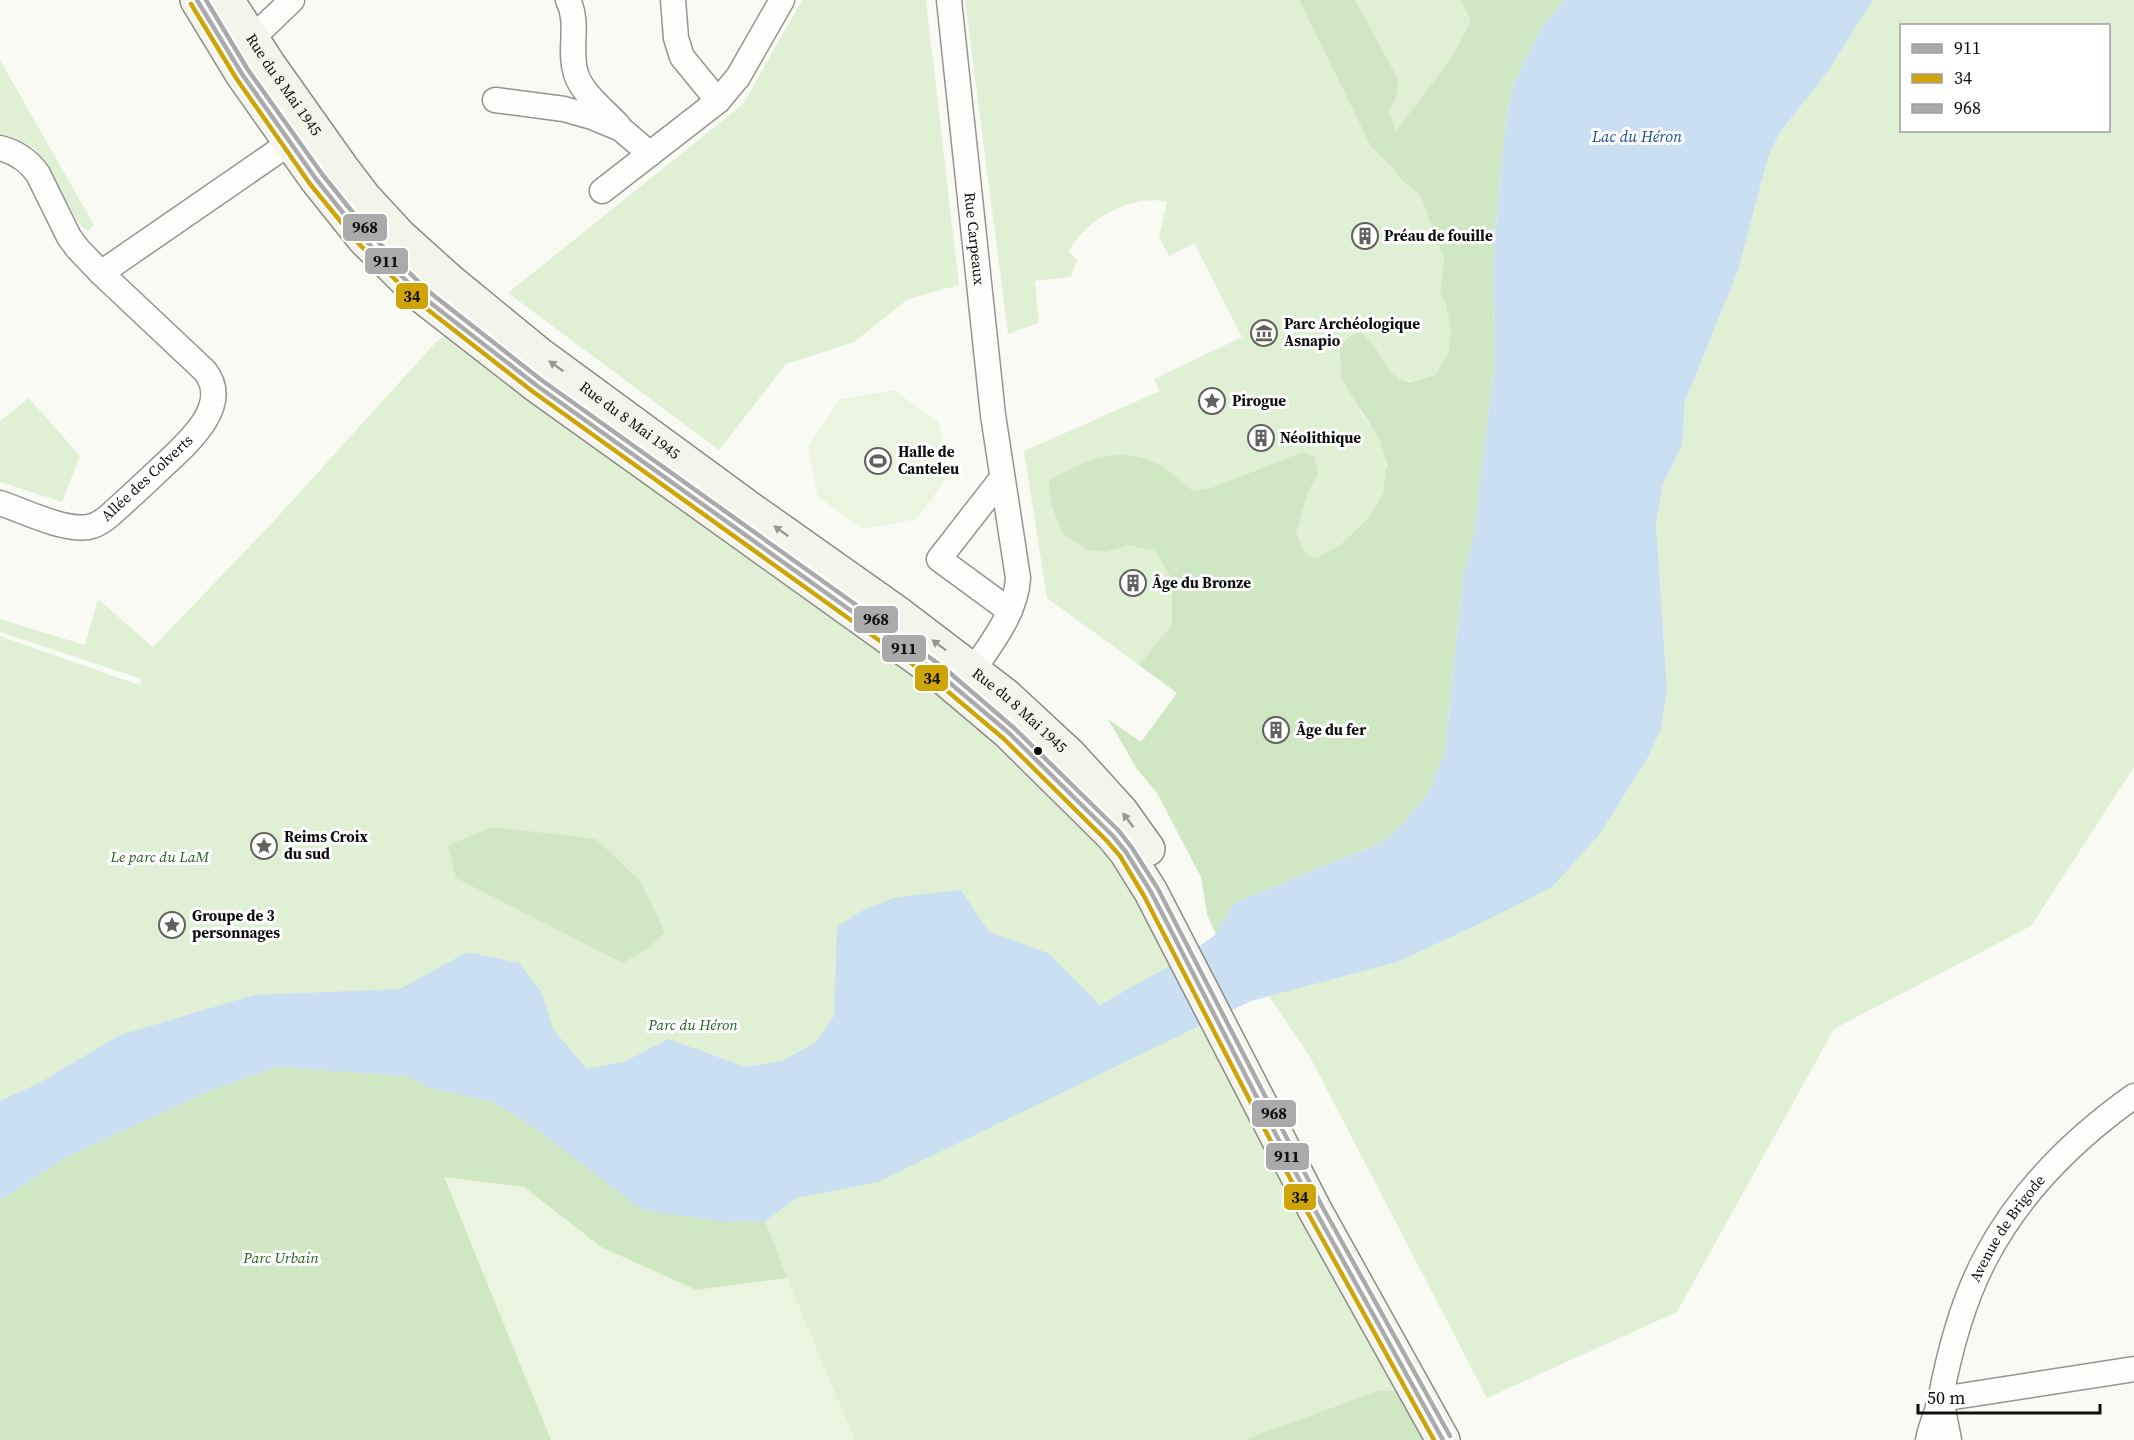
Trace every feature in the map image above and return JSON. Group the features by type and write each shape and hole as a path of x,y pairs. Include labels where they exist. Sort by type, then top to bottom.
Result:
{"main road":[{"name":"Rue du 8 Mai 1945","path":"197,0 239,45 301,135 388,224 450,281 504,326 749,508 899,614 966,680 1044,729 1112,800 1151,854 1180,929 1233,1033 1316,1212 1443,1440"},
{"name":"Rue du 8 Mai 1945","path":"227,0 239,45"},
{"name":"Rue du 8 Mai 1945","path":"1233,1033 1301,1148 1459,1440"}],"street":[{"path":"239,45 292,0"},
{"path":"568,0 574,16 576,75 585,90 621,129 650,154"},
{"path":"673,0 676,38 682,57 718,101"},
{"path":"602,191 718,101 738,77 782,0"},
{"name":"Rue Carpeaux","path":"949,0 993,415 1018,578 1017,590 1010,611 966,680"},
{"path":"495,100 564,109 621,129"},
{"path":"101,273 301,135"},
{"name":"Allée des Colverts","path":"0,148 10,151 31,165 69,237 101,273 205,371 212,379 214,391 208,415 190,441 110,516 90,527 76,528 0,503"},
{"path":"1002,478 939,559 1010,611"},
{"name":"Avenue de Brigode","path":"1928,1440 1933,1417 1941,1399 1950,1351 1966,1303 1995,1241 2022,1202 2055,1164 2093,1128 2134,1096"},
{"path":"1941,1399 2134,1369"},
{"name":"Avenue de Brigode","path":"1941,1399 1948,1440"}],"green space":[{"path":"802,0 926,0 959,285 908,299 854,342 786,364 719,450 508,293 743,104"},
{"path":"965,0 1299,0 1371,147 1402,180 1420,195 1444,259 1440,293 1446,305 1451,330 1448,355 1435,375 1411,381 1399,378 1382,360 1360,412 1383,448 1386,469 1383,490 1380,501 1369,519 1345,541 1317,559 1306,555 1296,533 1309,490 1318,475 1193,491 1156,464 1107,552 1128,544 1155,551 1172,580 1172,624 1139,665 1047,598 1024,451 1160,391 1154,379 1242,337 1194,243 1169,256 1159,238 1167,202 1153,200 1124,206 1110,212 1085,230 1069,252 1077,260 1071,277 1035,281 1039,323 1008,334"},
{"path":"1299,0 1355,0 1398,79 1396,98 1389,111 1396,131 1452,57 1471,21 1461,0 1564,0 1541,28 1513,85 1506,120 1493,257 1494,368 1474,536 1463,576 1445,751 1428,794 1395,832 1378,844 1234,903 1216,935 1207,914 1201,877 1157,793 1137,769 1108,719 1141,742 1177,693 1139,665 1172,624 1172,580 1155,551 1128,545 1107,552 1088,550 1063,534 1051,504 1049,480 1100,458 1127,455 1155,463 1193,491 1211,488 1303,452 1315,457 1318,475 1309,490 1296,533 1306,555 1317,558 1341,544 1369,518 1383,493 1387,464 1380,441 1341,378 1340,346 1352,335 1361,332 1375,347 1391,372 1400,379 1410,382 1435,375 1448,355 1451,330 1446,305 1440,293 1444,259 1420,195 1402,180 1371,147"},
{"path":"1355,0 1461,0 1472,21 1452,57 1396,132 1389,111 1396,98"},
{"path":"1873,0 2134,0 2134,767 2031,926 1834,1029 1677,1312 1487,1398 1310,1057 1269,996 1398,962 1551,887 1667,689 1656,522 1663,484 1682,446 1685,401 1738,271 1768,158 1779,134 1828,71"},
{"path":"0,60 94,225 88,231 80,225 35,149 0,134"},
{"name":"Parc du Héron","path":"446,335 949,697 1117,857 1426,1440 0,1440 0,636 139,685 142,679 0,632 0,619 85,645 98,599 153,647 272,523 436,342"},
{"name":"Halle de Canteleu","path":"893,390 939,422 948,476 917,519 863,529 818,497 808,446 840,399"},
{"path":"29,398 80,456 62,502 0,482 0,421"},
{"path":"493,827 596,839 640,881 665,932 650,947 623,963 456,878 448,845"},
{"name":"Parc Urbain","path":"276,1067 407,1076 429,1088 494,1102 543,1134 724,1222 765,1221 787,1278 696,1290 601,1247 524,1187 445,1178 551,1440 0,1440 0,1200 69,1156 202,1094"},
{"path":"444,1177 524,1187 601,1247 696,1290 787,1278 855,1440 551,1440"},
{"path":"1378,1391 1398,1391 1426,1440 1244,1440"}],"water":[{"name":"Lac du Héron","path":"1564,0 1873,0 1828,71 1779,134 1768,158 1738,271 1685,401 1682,446 1663,484 1656,522 1667,689 1661,729 1648,757 1599,835 1552,887 1398,962 1251,1001 878,1182 797,1198 765,1221 724,1222 642,1210 543,1134 494,1102 429,1088 407,1076 276,1067 202,1094 69,1156 0,1200 0,1101 37,1084 120,1035 254,995 400,989 467,952 519,963 541,991 553,1029 587,1069 626,1061 668,1039 746,1067 782,1061 816,1042 834,1016 837,927 866,908 897,897 961,890 989,932 1048,953 1100,1005 1178,961 1215,935 1234,903 1378,844 1395,832 1428,794 1445,751 1463,576 1474,535 1494,368 1493,257 1506,120 1513,85 1541,28"}],"transit line":[{"name":"911","path":"197,0 242,74 316,179 364,239 423,297 536,385 938,673 1009,733 1113,836 1151,892 1316,1212 1443,1440"},
{"name":"968","path":"206,0 248,70 322,174 370,234 428,291 540,379 943,667 1014,728 1119,831 1158,889 1323,1208 1450,1436"},
{"name":"34","path":"191,4 236,78 310,184 359,244 418,302 532,391 933,679 1004,739 1120,856 1144,896 1309,1215 1434,1440"}],"place":[{"name":"Préau de fouille","path":"1365,236"},
{"name":"Parc Archéologique Asnapio","path":"1264,333"},
{"name":"Pirogue","path":"1212,401"},
{"name":"Néolithique","path":"1261,438"},
{"name":"Halle de Canteleu","path":"878,461"},
{"name":"Âge du Bronze","path":"1133,583"},
{"name":"Âge du fer","path":"1276,730"},
{"name":"Reims Croix du sud","path":"264,846"},
{"name":"Groupe de 3 personnages","path":"172,925"}],"park label":[{"name":"Le parc du LaM","path":"160,857"}]}
